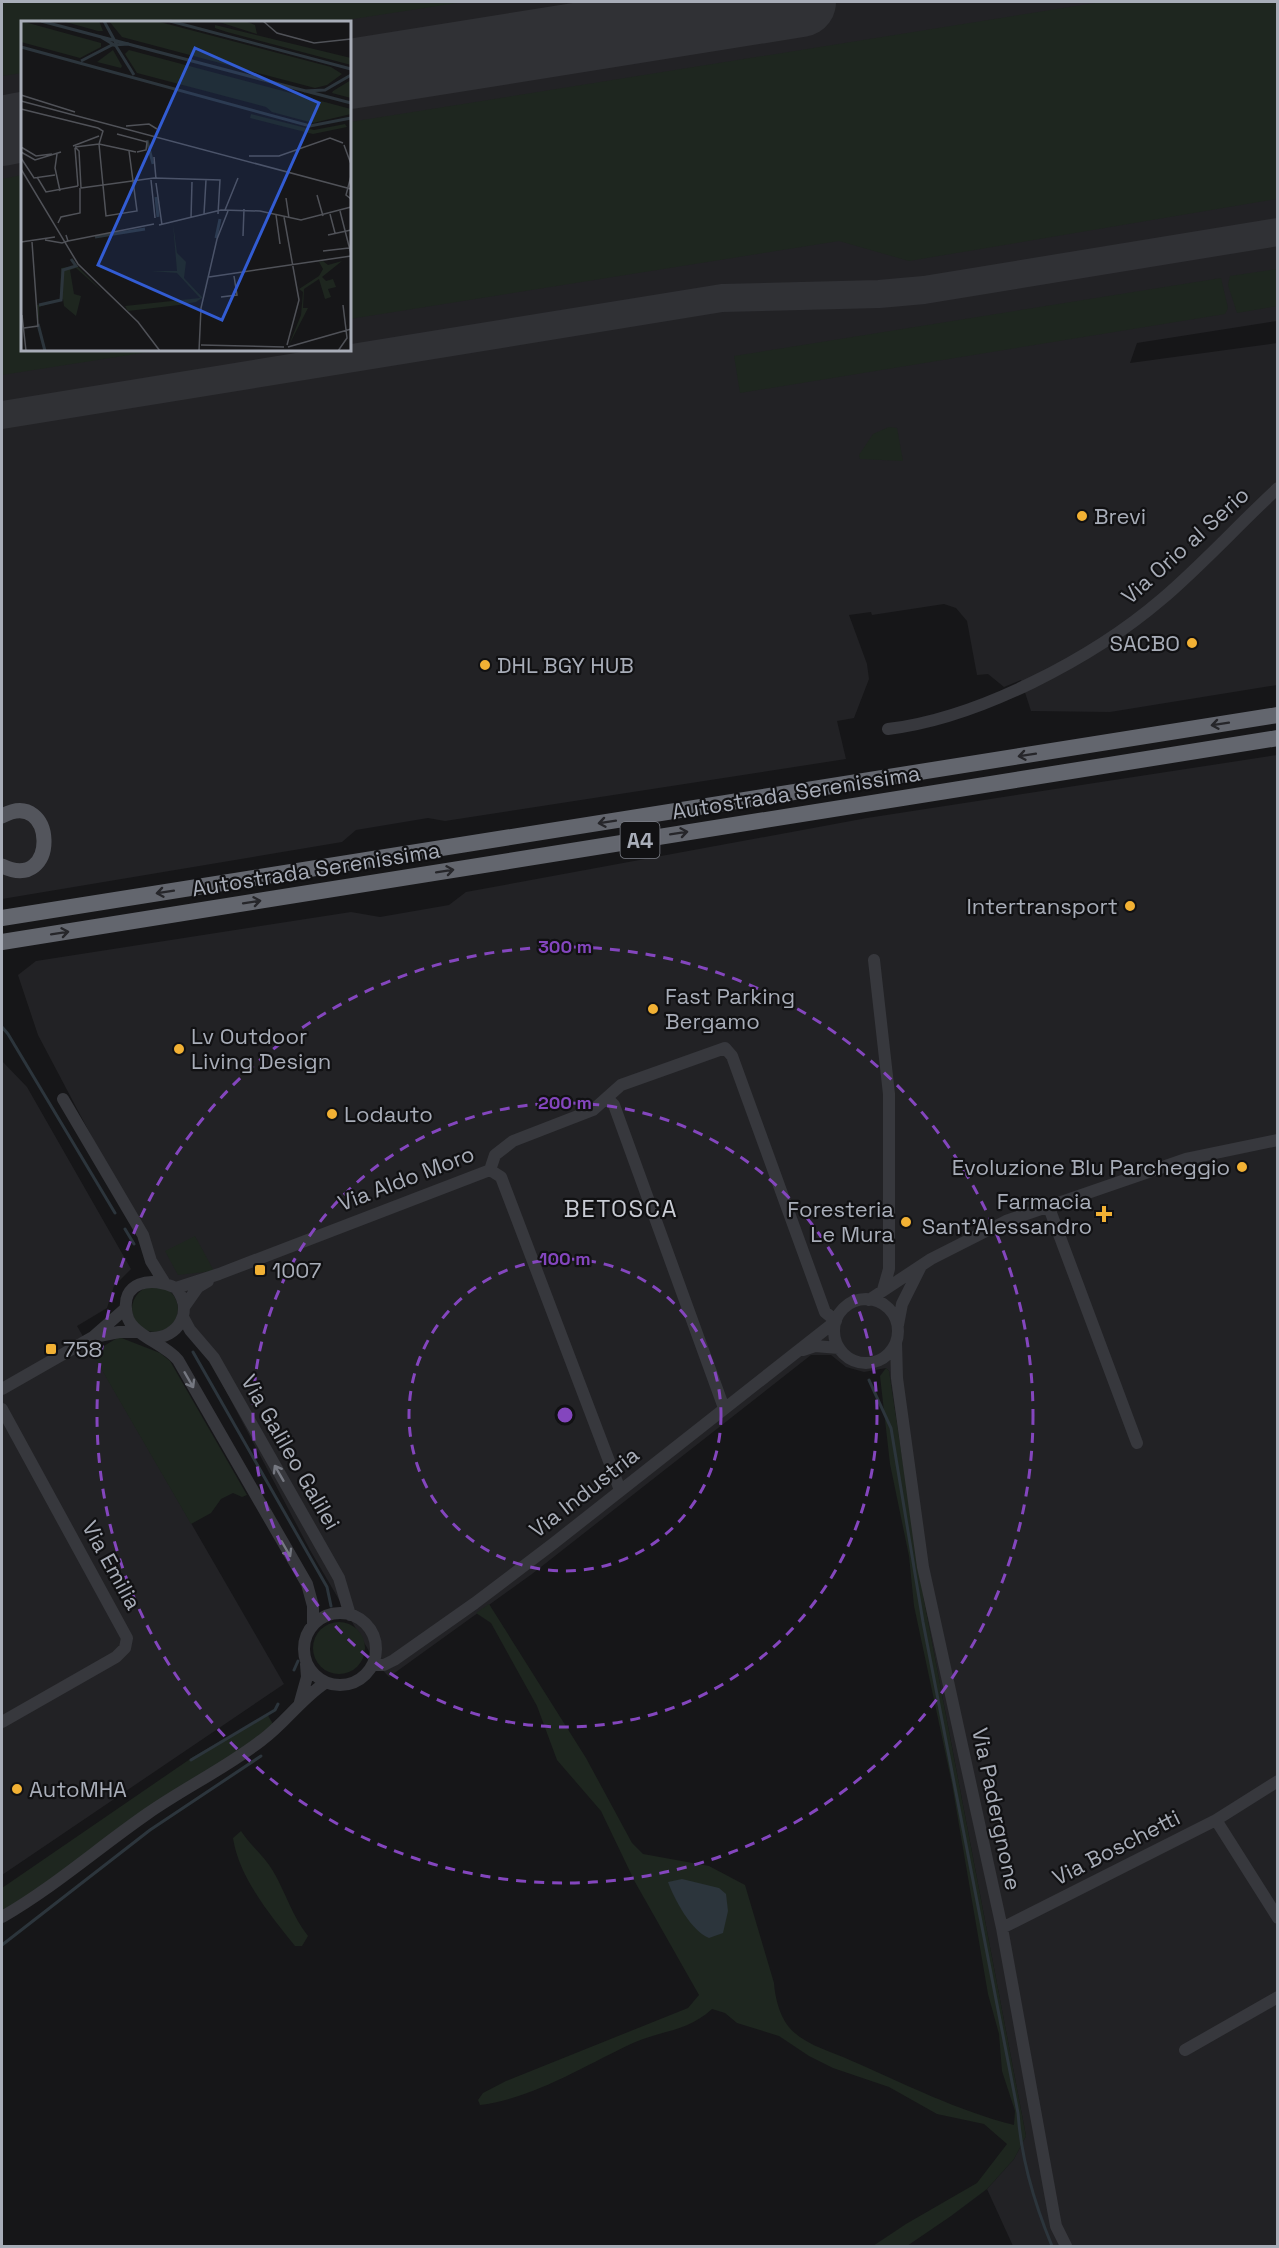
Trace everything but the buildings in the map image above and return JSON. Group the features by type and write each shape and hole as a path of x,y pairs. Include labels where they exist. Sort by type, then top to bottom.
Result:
{"highway":[{"name":"Autostrada Serenissima","path":"2,918 1278,715"},
{"name":"Autostrada Serenissima","path":"2,942 1278,738"}],"main road":[{"path":"2,866 13,870 28,867 40,858 46,843 44,832 36,819 21,812 3,815"}],"street":[{"name":"Via Orio al Serio","path":"888,729 937,719 995,699 1092,648 1163,598 1278,488"},
{"path":"874,960 889,1094 888,1287 902,1304"},
{"name":"Via Aldo Moro","path":"176,1288 219,1274 490,1170 495,1155 513,1141 593,1110 621,1085 725,1048 732,1056 825,1312 836,1321"},
{"path":"607,1098 614,1105 724,1408"},
{"path":"63,1099 143,1236 151,1261 164,1282"},
{"path":"897,1378 884,1365 855,1361 839,1348 834,1335 836,1321 849,1304 869,1300 918,1268 1005,1221 1186,1159 1278,1140"},
{"path":"490,1170 501,1177 620,1490"},
{"path":"1048,1205 1137,1443"},
{"path":"138,1332 127,1317 126,1308 131,1292 151,1261"},
{"path":"889,1269 918,1268"},
{"path":"870,1363 883,1358 896,1342 902,1304 918,1268"},
{"name":"Via Aldo Moro","path":"184,1312 198,1287 219,1274"},
{"path":"137,1286 153,1280 176,1288 184,1312 180,1324 167,1335 151,1338"},
{"path":"869,1300 888,1309 898,1328"},
{"path":"2,1389 93,1337 126,1308"},
{"name":"Via Galileo Galilei","path":"184,1312 190,1330 214,1358 333,1568 350,1615"},
{"name":"Via Industria","path":"373,1665 384,1665 394,1660 476,1603 836,1321"},
{"path":"93,1337 118,1332 138,1332 170,1351 178,1360 307,1584 314,1606 313,1625 305,1642 307,1677 299,1703"},
{"name":"Via Padergnone","path":"896,1342 897,1378 923,1567 1002,1928 1056,2226 1066,2247"},
{"name":"Via Industria","path":"796,1352 816,1346 839,1348"},
{"name":"Via Emilia","path":"2,1409 127,1638 125,1648 116,1657 2,1722"},
{"path":"313,1625 330,1615 350,1615 365,1623 381,1650 394,1660"},
{"path":"306,1662 311,1670 326,1683 335,1685 354,1683 365,1676 373,1665 376,1652 375,1639"},
{"path":"2,1917 68,1875 145,1815 259,1743 287,1719 299,1703 326,1683"},
{"name":"Via Boschetti","path":"1002,1928 1216,1820 1278,1781"},
{"name":"Via Boschetti","path":"1216,1820 1278,1918"},
{"path":"1185,2050 1278,1997"}],"shaded area":[{"path":"2,2 1277,2 1277,321 1137,343 1130,363 1277,343 1277,685 1110,712 1031,711 1021,680 1004,687 988,674 977,675 967,621 956,608 944,604 872,615 871,612 849,615 867,664 869,679 854,718 837,721 846,759 445,821 428,818 356,830 342,842 2,899"},
{"path":"2,2 463,2 340,21 21,21 21,73 2,76"},
{"path":"1101,2 1277,2 1277,199 909,261 839,241 351,319 351,122"},
{"path":"21,175 21,351 155,351 2,375 2,179"},
{"path":"1277,269 1277,306 1237,313 1228,285 1230,276"},
{"path":"1221,278 1228,308 1225,314 740,393 734,356"},
{"path":"889,427 897,428 903,461 860,459 859,455 873,434"},
{"path":"1277,755 1277,2246 1013,2246 987,2189 1014,2159 1026,2136 924,1600 889,1371 886,1368 864,1372 846,1367 831,1355 811,1355 532,1574 389,1677 376,1663 310,1550 38,1035 18,975 36,961 351,912 380,917 449,905 466,892 867,818"},
{"path":"2,1061 27,1087 131,1269 114,1286 107,1308 77,1326 284,1684 2,1875"},
{"path":"195,1236 214,1271 178,1275 165,1251"},
{"path":"160,1286 172,1292 177,1300 177,1318 172,1326 164,1331 150,1332 142,1329 135,1322 132,1304 135,1296 142,1289"},
{"path":"119,1337 160,1353 170,1361 247,1495 242,1497 233,1493 221,1499 211,1513 191,1524 92,1353"},
{"path":"886,1368 889,1371 924,1600 1026,2136 1014,2159 987,2189 907,2246 873,2246 977,2183 1007,2144 984,2124 937,2114 889,2087 833,2068 809,2056 779,2036 737,2023 725,2013 712,2009 693,2022 633,2043 540,2088 480,2105 478,2100 483,2093 506,2081 688,2008 699,1995 635,1882 601,1811 557,1760 537,1706 491,1623 476,1613 489,1604 586,1758 632,1843 643,1854 709,1866 745,1885 774,1983 778,2005 782,2016 794,2033 818,2047 932,2096 1014,2125 1015,2111 1002,2071 999,2034 988,1994 952,1784 914,1606 909,1556 890,1464 880,1376"},
{"path":"334,1622 344,1622 358,1629 365,1648 358,1667 344,1674 334,1674 324,1670 317,1663 313,1653 313,1643 317,1633 324,1626"},
{"path":"267,1714 273,1724 245,1747 2,1913 2,1888 193,1757"},
{"path":"241,1831 273,1871 308,1936 302,1946 295,1946 266,1909 249,1882 236,1853 233,1838"},
{"path":"682,1879 719,1888 726,1894 728,1911 723,1933 709,1938 690,1922 679,1906 668,1882"}],"waterway":[{"path":"2,1027 115,1213"},
{"path":"125,1229 134,1244"},
{"path":"193,1352 327,1587 331,1606"},
{"path":"869,1380 891,1428 923,1622 1018,2113 1022,2147 1035,2198 1052,2246"},
{"path":"294,1670 298,1661"},
{"path":"191,1760 275,1710 278,1704"},
{"path":"2,1945 150,1830 261,1756"}],"taxiway":[{"path":"2,415 722,298 879,294 924,290 1278,232"}],"runway":[{"path":"351,74 801,2"},
{"path":"2,131 21,127"}],"place":[{"name":"Brevi","path":"1082,516"},
{"name":"SACBO","path":"1192,643"},
{"name":"DHL BGY HUB","path":"485,665"},
{"name":"Intertransport","path":"1130,906"},
{"name":"Fast Parking Bergamo","path":"653,1009"},
{"name":"Lv Outdoor Living Design","path":"179,1049"},
{"name":"Lodauto","path":"332,1114"},
{"name":"Evoluzione Blu Parcheggio","path":"1242,1167"},
{"name":"Farmacia Sant'Alessandro","path":"1104,1214"},
{"name":"Foresteria Le Mura","path":"906,1222"},
{"name":"1007","path":"260,1270"},
{"name":"758","path":"51,1349"},
{"name":"AutoMHA","path":"17,1789"}],"district":[{"name":"BETOSCA","path":"621,1208"}]}
